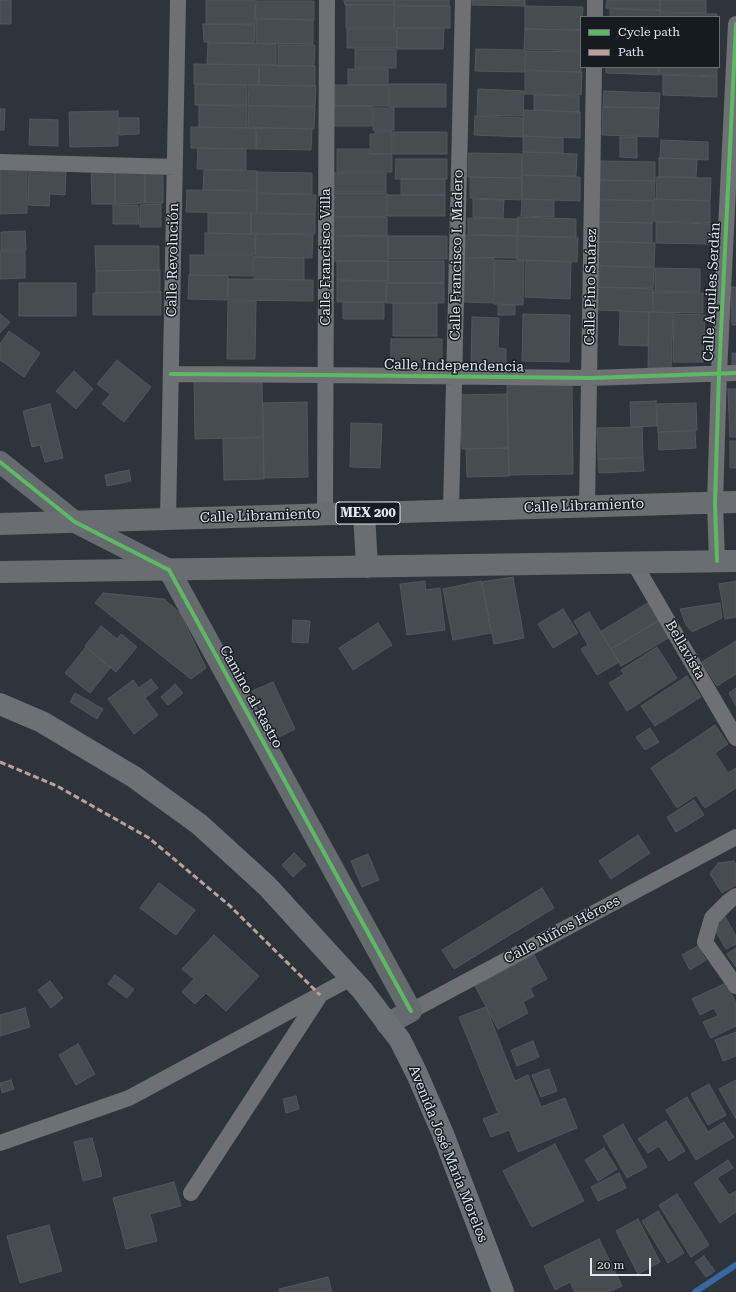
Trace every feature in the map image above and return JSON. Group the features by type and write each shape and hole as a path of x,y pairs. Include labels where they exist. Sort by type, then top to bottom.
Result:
{"highway":[{"name":"Calle Libramiento","path":"0,524 726,502"},
{"path":"364,513 367,567"},
{"path":"0,572 726,561"}],"main road":[{"name":"Avenida José María Morelos","path":"0,704 42,722 134,777 200,824 267,886 362,990 400,1040 420,1081 443,1134 503,1292"}],"street":[{"name":"Calle Revolución","path":"168,519 178,0"},
{"name":"Calle Francisco Villa","path":"325,514 327,0"},
{"name":"Calle Francisco I. Madero","path":"451,510 463,0"},
{"path":"595,0 595,16"},
{"name":"Calle Aquiles Serdán","path":"726,561 726,502 719,373 736,24"},
{"name":"Calle Pino Suárez","path":"587,506 594,68"},
{"path":"0,162 175,167"},
{"name":"Calle Independencia","path":"171,374 590,378 736,372"},
{"path":"0,462 75,522 169,570"},
{"name":"Bellavista","path":"634,563 736,738"},
{"name":"Camino al Rastro","path":"169,570 411,1011"},
{"name":"Calle Niños Héroes","path":"387,1024 736,837"},
{"path":"732,899 712,918 706,942 736,986"},
{"path":"0,1143 129,1098 351,978"},
{"path":"191,1193 320,995"}],"building":[{"path":"0,0 11,0 11,24 0,24"},
{"path":"206,0 255,0 255,24 206,24"},
{"path":"344,0 394,0 394,5 345,5"},
{"path":"394,0 449,0 449,6 394,5"},
{"path":"472,0 525,0 525,6 472,5"},
{"path":"607,0 660,0 660,10 606,8"},
{"path":"660,0 706,0 706,13 660,12"},
{"path":"256,1 314,1 314,20 255,18"},
{"path":"346,5 394,5 394,28 346,28"},
{"path":"395,6 450,6 450,28 394,28"},
{"path":"525,6 583,7 582,16 580,16 580,30 525,29"},
{"path":"610,9 660,10 660,16 610,16"},
{"path":"660,13 717,14 717,16 660,16"},
{"path":"256,19 313,20 313,44 256,43"},
{"path":"203,24 255,25 254,43 204,42"},
{"path":"397,28 444,28 443,49 397,49"},
{"path":"347,29 396,29 397,48 347,48"},
{"path":"525,29 580,30 580,51 524,49"},
{"path":"208,43 276,44 276,65 207,64"},
{"path":"278,45 315,45 314,66 278,66"},
{"path":"355,49 396,49 396,68 355,68"},
{"path":"476,49 525,50 525,72 475,71"},
{"path":"526,51 580,52 581,72 525,70"},
{"path":"194,64 259,65 259,85 194,84"},
{"path":"259,65 315,66 315,86 259,85"},
{"path":"606,68 659,68 659,75 606,73"},
{"path":"659,68 717,68 717,76 659,74"},
{"path":"348,69 388,69 388,85 348,85"},
{"path":"525,71 582,72 581,95 525,94"},
{"path":"663,75 717,77 717,97 663,95"},
{"path":"195,84 247,85 247,105 195,105"},
{"path":"389,84 446,84 446,107 389,107"},
{"path":"249,85 316,86 315,106 248,106"},
{"path":"335,85 388,85 388,106 335,106"},
{"path":"478,89 524,91 523,116 477,115"},
{"path":"604,91 660,93 659,108 603,107"},
{"path":"534,95 579,96 579,112 534,110"},
{"path":"199,105 247,106 247,128 199,127"},
{"path":"249,106 315,107 314,129 248,127"},
{"path":"329,106 372,106 372,126 329,126"},
{"path":"603,107 659,108 658,137 602,135"},
{"path":"373,108 394,108 394,130 373,130"},
{"path":"0,109 5,109 4,130 0,130"},
{"path":"524,110 580,112 580,138 523,136"},
{"path":"118,111 118,146 70,147 69,112"},
{"path":"475,116 523,118 523,137 474,135"},
{"path":"119,118 139,118 139,134 119,135"},
{"path":"30,119 58,120 58,146 29,145"},
{"path":"191,127 256,128 256,149 191,148"},
{"path":"257,128 312,129 311,150 256,149"},
{"path":"375,131 392,131 392,154 370,154 370,134 375,134"},
{"path":"393,132 447,132 447,154 393,154"},
{"path":"523,136 563,138 563,153 523,152"},
{"path":"620,137 637,137 637,158 620,157"},
{"path":"661,140 708,142 708,160 660,158"},
{"path":"198,148 246,149 246,170 197,169"},
{"path":"337,149 369,149 369,154 392,154 392,172 337,172"},
{"path":"523,152 577,154 576,176 522,175"},
{"path":"469,153 522,154 521,178 468,177"},
{"path":"659,158 697,159 696,177 659,177"},
{"path":"396,159 447,159 447,179 395,179"},
{"path":"600,161 655,162 655,181 600,180"},
{"path":"91,167 115,167 115,204 92,204"},
{"path":"115,167 144,167 145,203 115,204"},
{"path":"0,168 27,168 27,213 0,214"},
{"path":"163,169 163,203 145,203 145,170"},
{"path":"29,170 66,171 65,195 50,194 49,206 28,205"},
{"path":"204,170 257,171 257,190 203,190"},
{"path":"257,172 312,173 312,194 257,193"},
{"path":"333,173 386,173 386,192 333,192"},
{"path":"522,175 580,177 580,201 522,199"},
{"path":"470,177 522,178 521,200 470,198"},
{"path":"657,177 711,178 710,201 656,199"},
{"path":"401,179 445,179 445,195 401,195"},
{"path":"600,180 655,181 654,201 599,199"},
{"path":"187,190 257,191 257,213 186,212"},
{"path":"333,193 387,193 386,217 333,217"},
{"path":"257,194 316,195 315,214 257,213"},
{"path":"387,195 445,195 445,216 387,216"},
{"path":"473,199 504,200 503,218 473,217"},
{"path":"522,199 554,200 554,217 521,216"},
{"path":"654,199 710,201 710,223 654,221"},
{"path":"597,200 653,201 653,223 597,222"},
{"path":"161,204 161,227 140,227 140,205"},
{"path":"113,205 138,205 139,224 113,224"},
{"path":"208,213 251,214 251,234 208,233"},
{"path":"251,214 315,214 315,234 251,233"},
{"path":"333,217 387,217 387,236 333,235"},
{"path":"518,217 576,219 576,237 518,236"},
{"path":"468,218 518,219 517,236 468,234"},
{"path":"594,222 652,223 652,243 594,241"},
{"path":"656,222 710,224 710,244 656,243"},
{"path":"25,231 26,250 1,250 1,232"},
{"path":"205,233 255,234 255,254 205,254"},
{"path":"256,234 313,235 312,258 255,257"},
{"path":"463,235 517,236 517,258 462,257"},
{"path":"333,236 388,236 388,261 333,261"},
{"path":"388,236 447,236 447,259 388,259"},
{"path":"518,236 578,238 577,262 517,260"},
{"path":"599,242 655,243 654,267 598,266"},
{"path":"95,246 159,246 159,270 96,271"},
{"path":"0,251 25,251 25,278 0,279"},
{"path":"190,255 253,255 253,276 190,275"},
{"path":"254,257 304,258 304,280 254,279"},
{"path":"465,258 494,258 493,303 464,302"},
{"path":"495,260 524,261 523,305 494,304"},
{"path":"526,260 571,262 570,299 525,297"},
{"path":"337,261 388,261 388,281 337,280"},
{"path":"388,261 444,261 444,283 388,283"},
{"path":"600,266 654,268 653,288 599,287"},
{"path":"655,268 700,269 700,292 655,291"},
{"path":"160,270 160,292 96,293 96,271"},
{"path":"189,275 228,276 227,300 188,299"},
{"path":"228,279 313,280 313,301 228,300"},
{"path":"337,281 386,281 386,302 337,302"},
{"path":"19,283 76,283 76,316 19,316"},
{"path":"387,283 444,283 444,303 386,303"},
{"path":"596,287 653,289 652,312 595,310"},
{"path":"731,287 736,287 736,325 732,325"},
{"path":"161,292 161,315 93,315 93,293"},
{"path":"653,292 703,293 703,313 653,312"},
{"path":"228,301 256,301 255,359 227,359"},
{"path":"343,302 384,302 384,319 343,319"},
{"path":"393,303 437,303 437,336 393,336"},
{"path":"498,305 515,305 515,315 498,315"},
{"path":"620,311 649,312 648,346 619,345"},
{"path":"649,312 673,313 671,368 648,368"},
{"path":"0,314 10,322 0,333"},
{"path":"523,314 570,315 569,362 522,361"},
{"path":"674,314 705,315 703,362 673,362"},
{"path":"472,317 499,318 498,348 506,349 506,372 471,371"},
{"path":"9,331 40,353 24,377 0,360 0,344"},
{"path":"391,339 442,339 442,363 391,362"},
{"path":"732,353 736,353 736,367 732,367"},
{"path":"117,360 151,387 124,422 102,404 110,394 97,384"},
{"path":"74,371 93,389 76,409 56,391"},
{"path":"262,378 263,437 195,439 194,379"},
{"path":"507,383 572,383 573,474 509,475"},
{"path":"728,389 736,389 736,437 730,437"},
{"path":"507,394 508,448 462,449 460,395"},
{"path":"656,401 657,426 631,427 630,402"},
{"path":"307,402 308,477 264,478 263,403"},
{"path":"696,403 697,430 658,432 657,404"},
{"path":"50,404 63,458 45,462 40,445 32,447 23,411"},
{"path":"351,423 382,424 380,468 350,467"},
{"path":"642,427 643,457 598,459 597,428"},
{"path":"695,431 696,448 659,450 658,432"},
{"path":"223,438 263,438 264,479 224,480"},
{"path":"730,441 736,441 736,468 730,468"},
{"path":"508,448 509,476 467,477 466,449"},
{"path":"643,458 644,471 599,473 598,459"},
{"path":"129,470 131,481 107,486 105,475"},
{"path":"513,577 524,638 494,644 482,582"},
{"path":"425,581 426,590 440,588 445,630 407,635 400,584"},
{"path":"481,581 491,633 453,640 443,589"},
{"path":"736,581 736,617 725,619 719,584"},
{"path":"103,593 164,599 180,613 206,668 191,679 95,603"},
{"path":"651,601 661,619 611,649 600,632"},
{"path":"720,603 722,618 692,632 686,625 680,609"},
{"path":"563,609 578,633 553,648 538,624"},
{"path":"589,612 619,662 597,675 581,649 588,645 574,621"},
{"path":"293,620 310,621 308,643 292,642"},
{"path":"660,620 670,637 621,666 611,649"},
{"path":"378,623 392,645 353,670 339,648"},
{"path":"101,626 117,639 121,634 137,647 116,672 85,646"},
{"path":"736,641 736,674 717,686 702,662"},
{"path":"86,647 110,668 90,693 65,673"},
{"path":"657,647 677,678 627,711 609,683 624,674 621,670"},
{"path":"687,676 701,697 655,726 641,706"},
{"path":"151,679 158,688 145,698 158,715 134,734 108,699 133,680 139,688"},
{"path":"273,682 295,729 275,739 252,691"},
{"path":"175,684 183,693 168,705 161,697"},
{"path":"736,688 736,706 729,693"},
{"path":"75,693 103,709 97,719 70,702"},
{"path":"715,725 728,744 715,753 728,773 736,768 736,788 705,808 696,795 677,808 651,768"},
{"path":"650,728 659,742 645,750 636,737"},
{"path":"694,800 704,815 676,832 667,817"},
{"path":"638,835 650,853 611,879 599,861"},
{"path":"294,853 306,865 293,877 282,865"},
{"path":"368,854 379,880 362,887 351,861"},
{"path":"734,861 736,864 736,885 722,893 710,874 718,863"},
{"path":"159,883 195,910 176,935 140,908"},
{"path":"542,888 554,908 454,969 442,950"},
{"path":"724,915 736,936 736,944 726,949 711,923"},
{"path":"214,935 259,976 226,1011 206,993 195,1004 182,992 194,979 182,969"},
{"path":"698,946 706,960 690,970 682,955"},
{"path":"736,948 736,967 727,954"},
{"path":"534,955 547,979 530,988 534,996 523,1002 528,1013 498,1029 475,986"},
{"path":"115,975 134,989 127,998 108,984"},
{"path":"50,981 63,998 51,1008 38,990"},
{"path":"726,983 736,1003 736,1026 711,1038 703,1022 718,1016 714,1008 700,1015 692,999"},
{"path":"486,1007 515,1081 528,1075 541,1107 565,1098 577,1128 518,1152 509,1130 491,1137 483,1119 498,1113 459,1017"},
{"path":"25,1008 30,1027 0,1036 0,1015"},
{"path":"736,1032 736,1056 723,1061 715,1040"},
{"path":"533,1041 539,1057 517,1066 511,1050"},
{"path":"78,1044 95,1074 76,1085 59,1055"},
{"path":"549,1069 557,1091 541,1097 532,1075"},
{"path":"11,1080 14,1089 2,1093 0,1083"},
{"path":"736,1080 736,1119 719,1089"},
{"path":"709,1084 726,1115 708,1125 691,1094"},
{"path":"296,1096 299,1109 286,1113 283,1099"},
{"path":"687,1097 708,1132 724,1122 734,1137 696,1160 666,1110"},
{"path":"666,1121 685,1151 669,1161 659,1146 648,1153 638,1139"},
{"path":"623,1124 647,1167 627,1178 603,1136"},
{"path":"92,1138 102,1176 83,1181 74,1142"},
{"path":"555,1144 584,1201 532,1227 503,1171"},
{"path":"604,1148 617,1169 598,1181 585,1160"},
{"path":"728,1160 733,1168 717,1178 729,1195 736,1191 736,1212 720,1223 694,1183"},
{"path":"619,1173 626,1188 598,1201 591,1187"},
{"path":"174,1182 181,1206 150,1214 157,1241 126,1249 113,1198"},
{"path":"677,1194 709,1245 691,1257 659,1205"},
{"path":"658,1211 684,1253 668,1263 642,1221"},
{"path":"638,1219 660,1262 638,1274 616,1231"},
{"path":"49,1225 62,1271 20,1283 7,1236"},
{"path":"599,1239 622,1286 608,1292 575,1292 570,1282 555,1290 544,1266"},
{"path":"704,1256 715,1271 706,1277 695,1262"},
{"path":"328,1277 332,1292 279,1292 279,1289"}],"waterway":[{"path":"695,1292 736,1265"}],"marked path":[{"path":"0,762 57,786 149,838 230,906 320,995"}],"cycle path":[{"path":"717,561 715,503 719,373 736,24"},
{"path":"171,374 590,378 736,373"},
{"path":"0,462 75,522 169,570 411,1011"}]}
